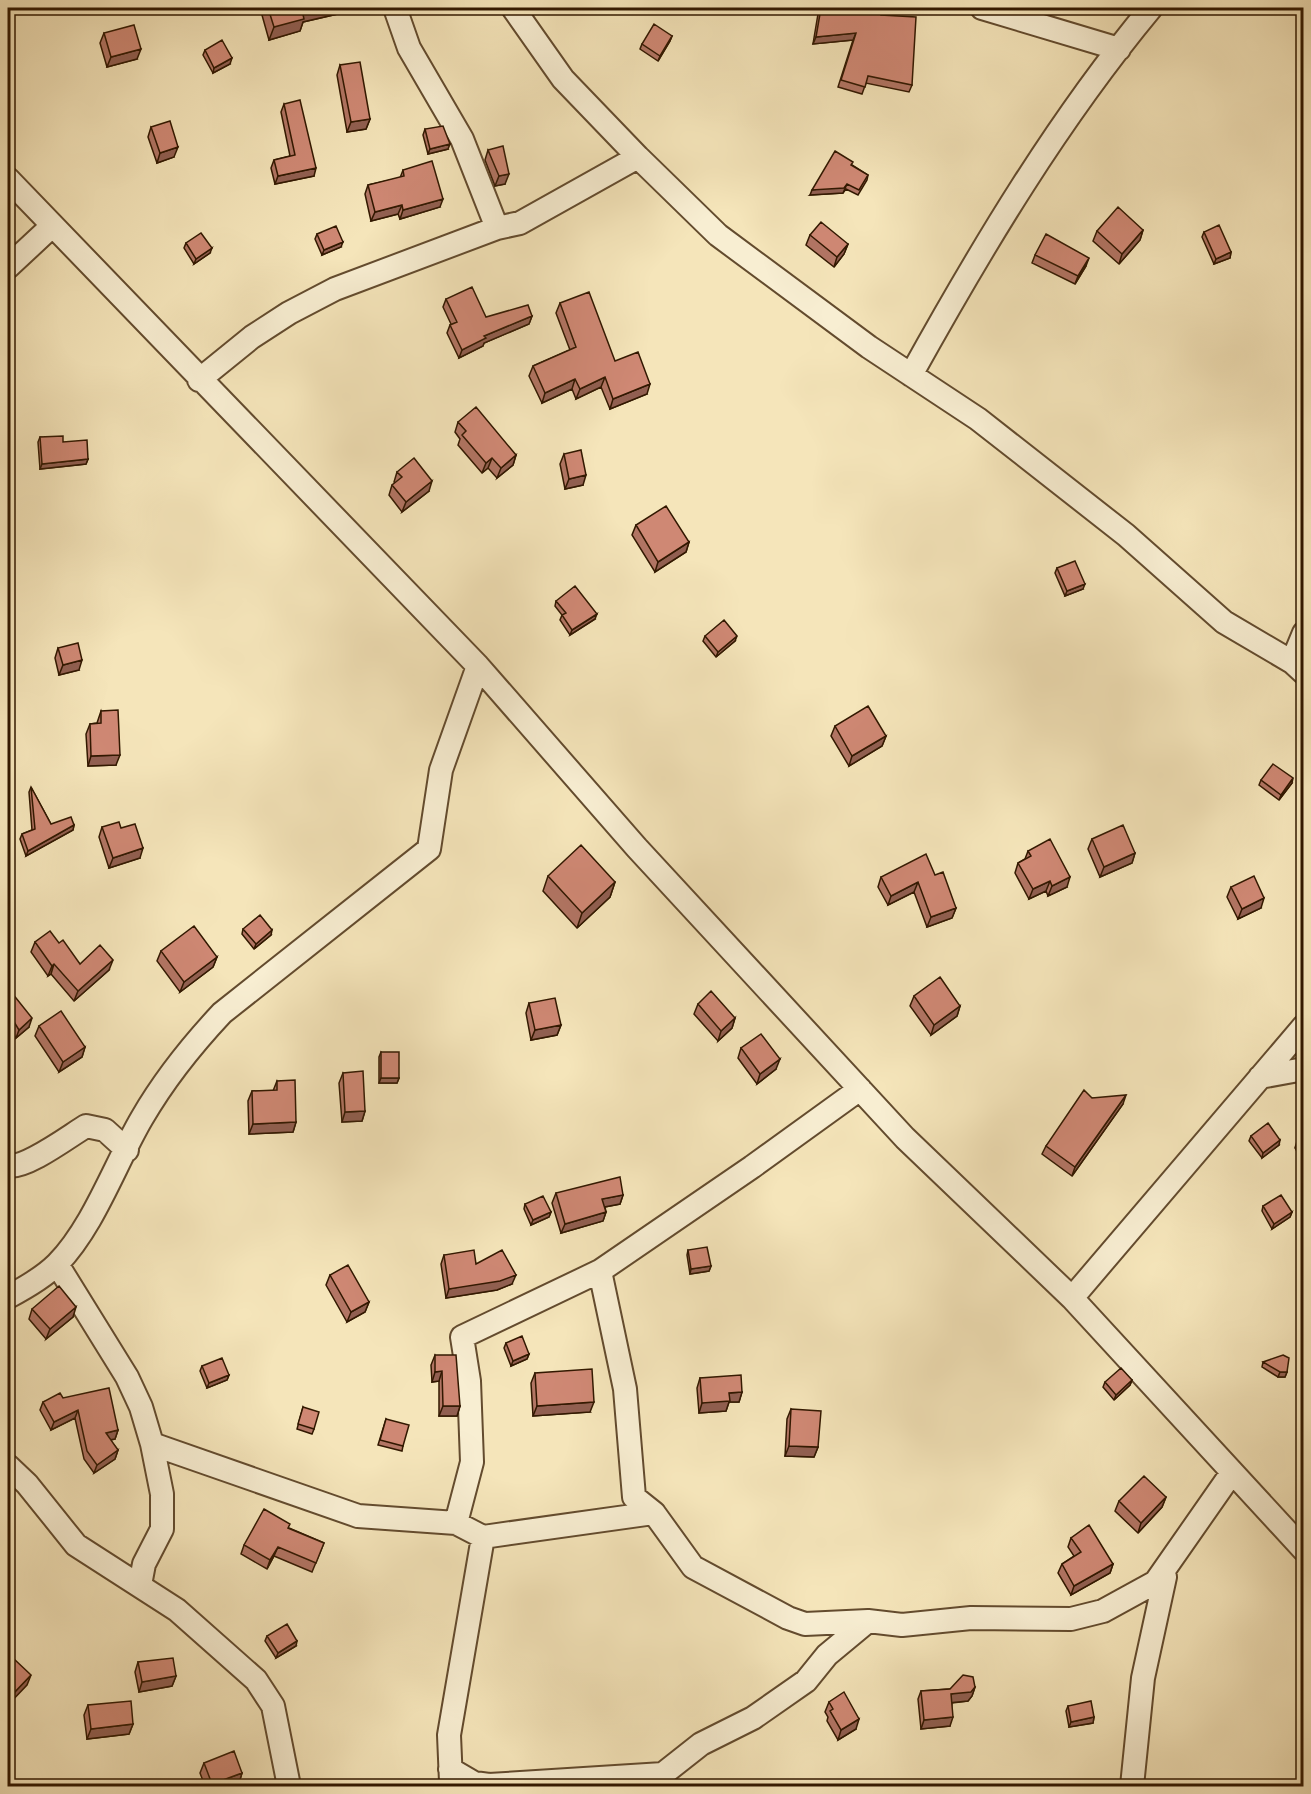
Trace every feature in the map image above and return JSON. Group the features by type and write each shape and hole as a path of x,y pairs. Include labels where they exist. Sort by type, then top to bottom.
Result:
{"street":[{"path":"395,8 409,48 462,139 497,228"},
{"path":"513,8 563,79 718,235 869,347 978,420 1063,484 1126,535 1224,622 1298,668 1304,633"},
{"path":"982,8 1119,49"},
{"path":"910,375 984,243 1119,49 1151,8"},
{"path":"199,380 252,337 326,294 497,228 520,223 638,157"},
{"path":"8,179 199,380 478,666 637,848 905,1138 1072,1298 1231,1474 1304,1550"},
{"path":"8,267 52,226"},
{"path":"8,1297 28,1286 57,1264 81,1230 142,1119 193,1043 222,1013 429,849 441,770 478,666"},
{"path":"1072,1298 1304,1026"},
{"path":"1260,1077 1304,1069"},
{"path":"456,1523 472,1462 469,1381 462,1337 600,1270 860,1089"},
{"path":"8,1166 15,1167 86,1126 105,1130 142,1119"},
{"path":"105,1130 127,1150"},
{"path":"57,1264 127,1377 141,1407 152,1444 162,1494 162,1529 144,1564 140,1585"},
{"path":"600,1270 625,1389 634,1497 654,1513 693,1567 788,1618 805,1624 868,1621 902,1625 971,1618 1071,1619 1103,1611 1164,1577"},
{"path":"152,1444 358,1516 456,1523 483,1537 654,1513"},
{"path":"8,1466 27,1484 76,1545 177,1610 256,1680 273,1706 289,1786"},
{"path":"1164,1577 1157,1580 1231,1474"},
{"path":"483,1537 449,1735 452,1760 448,1782 545,1783 663,1774 719,1733 753,1718 806,1681 827,1654 868,1621"},
{"path":"1132,1786 1143,1678 1164,1577"},
{"path":"665,1786 687,1755"}],"building":[{"path":"268,8 315,8 302,10 304,19 274,27"},
{"path":"821,8 882,8 881,15 916,17 912,85 868,76 865,87 841,80 856,33 816,37"},
{"path":"654,24 672,36 660,56 642,44"},
{"path":"134,25 141,49 111,57 104,33"},
{"path":"222,40 232,58 214,68 205,50"},
{"path":"360,62 370,119 351,122 340,65"},
{"path":"300,100 316,168 278,176 274,160 295,155 284,104"},
{"path":"170,121 178,147 160,153 151,127"},
{"path":"443,126 450,144 430,149 425,129"},
{"path":"503,146 509,174 499,176 488,150"},
{"path":"835,151 853,162 851,165 868,175 859,190 847,184 844,188 812,190"},
{"path":"432,161 443,199 403,210 402,205 375,212 368,185 404,176 403,170"},
{"path":"1118,207 1143,230 1122,254 1097,231"},
{"path":"821,222 848,244 837,257 810,235"},
{"path":"1219,225 1231,252 1216,259 1204,232"},
{"path":"336,226 343,242 324,250 317,234"},
{"path":"201,233 212,248 196,259 186,243"},
{"path":"1046,234 1089,258 1078,276 1035,255"},
{"path":"472,287 486,317 528,305 532,316 484,336 486,338 462,350 450,325 457,322 446,299"},
{"path":"589,292 615,361 638,352 650,384 613,399 605,377 580,389 575,379 545,393 533,366 576,347 560,303"},
{"path":"476,407 516,455 501,468 492,458 486,463 462,435 466,431 458,422"},
{"path":"63,436 63,442 87,440 88,459 42,464 40,437"},
{"path":"581,450 586,475 569,479 564,454"},
{"path":"414,458 432,481 406,502 392,485 402,477 397,472"},
{"path":"666,506 689,542 658,562 636,525"},
{"path":"1075,561 1085,584 1067,591 1057,568"},
{"path":"575,586 597,614 572,630 562,615 566,613 556,601"},
{"path":"724,620 737,636 718,652 705,636"},
{"path":"78,643 82,660 63,665 58,648"},
{"path":"868,706 886,736 852,756 835,726"},
{"path":"118,710 120,755 91,756 90,724 101,723 101,711"},
{"path":"1273,764 1293,778 1281,795 1261,780"},
{"path":"31,787 51,824 71,817 74,825 28,851 22,834 35,829"},
{"path":"119,822 121,828 135,824 143,848 113,858 102,827"},
{"path":"1123,825 1135,853 1104,867 1092,839"},
{"path":"1050,839 1070,877 1052,886 1050,881 1033,889 1018,863 1031,856 1028,851"},
{"path":"581,845 615,882 582,913 548,876"},
{"path":"926,854 935,875 943,872 956,908 931,917 918,882 891,896 881,877"},
{"path":"1254,876 1264,898 1242,909 1231,887"},
{"path":"260,915 272,930 256,944 243,929"},
{"path":"194,926 217,957 184,982 161,951"},
{"path":"50,931 59,943 63,940 80,964 100,945 113,960 78,991 54,964 52,966 35,942"},
{"path":"940,977 960,1006 934,1025 914,996"},
{"path":"8,988 32,1018 19,1030 8,1012"},
{"path":"711,991 735,1018 721,1031 698,1004"},
{"path":"555,998 561,1025 535,1030 529,1003"},
{"path":"61,1011 85,1047 63,1062 39,1026"},
{"path":"761,1034 780,1059 760,1074 741,1048"},
{"path":"381,1052 399,1052 399,1078 381,1078"},
{"path":"363,1071 365,1111 345,1112 343,1073"},
{"path":"295,1080 296,1122 253,1124 252,1091 277,1090 277,1081"},
{"path":"1084,1090 1092,1098 1126,1095 1075,1167 1046,1146"},
{"path":"1268,1123 1280,1140 1263,1153 1251,1136"},
{"path":"1304,1134 1304,1148 1298,1138"},
{"path":"620,1177 623,1195 602,1199 606,1212 565,1224 556,1193"},
{"path":"1281,1195 1292,1212 1274,1224 1263,1206"},
{"path":"543,1196 551,1212 533,1220 525,1204"},
{"path":"707,1247 711,1266 691,1269 688,1250"},
{"path":"474,1250 476,1264 502,1250 516,1275 500,1281 449,1289 444,1255"},
{"path":"348,1265 369,1302 351,1312 330,1275"},
{"path":"59,1286 76,1307 50,1329 32,1309"},
{"path":"522,1336 529,1354 513,1361 506,1343"},
{"path":"435,1355 456,1355 460,1406 443,1406 442,1371 435,1372"},
{"path":"1283,1355 1289,1358 1287,1372 1280,1372 1263,1362"},
{"path":"222,1358 229,1375 209,1383 202,1366"},
{"path":"1121,1368 1132,1380 1116,1395 1105,1382"},
{"path":"592,1369 594,1402 537,1406 535,1373"},
{"path":"741,1375 742,1392 729,1393 730,1401 702,1403 700,1378"},
{"path":"109,1388 118,1430 106,1433 118,1450 97,1465 87,1451 78,1410 54,1422 43,1402 60,1393 63,1398"},
{"path":"303,1407 319,1412 314,1429 298,1424"},
{"path":"791,1409 821,1411 818,1447 789,1446"},
{"path":"386,1419 409,1425 403,1446 380,1440"},
{"path":"1144,1476 1166,1497 1141,1523 1119,1501"},
{"path":"264,1509 290,1524 288,1528 324,1543 316,1563 278,1547 270,1560 244,1545"},
{"path":"1089,1525 1113,1564 1074,1586 1062,1564 1081,1552 1071,1538"},
{"path":"287,1624 297,1641 278,1653 267,1636"},
{"path":"13,1658 31,1675 10,1697 8,1694 8,1664"},
{"path":"173,1658 176,1676 142,1682 138,1662"},
{"path":"963,1675 973,1677 975,1687 971,1692 951,1694 953,1717 924,1720 921,1691 950,1689"},
{"path":"844,1692 859,1719 841,1730 830,1711 833,1709 829,1702"},
{"path":"131,1701 133,1724 91,1729 88,1705"},
{"path":"1091,1701 1094,1717 1071,1722 1068,1706"},
{"path":"234,1751 242,1773 212,1784 204,1763"}]}
